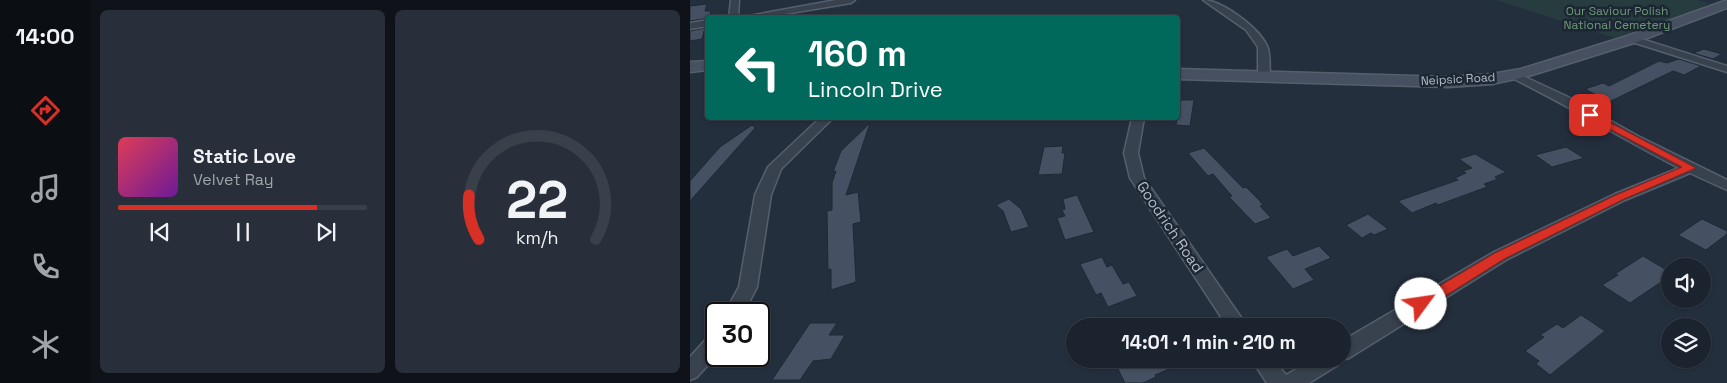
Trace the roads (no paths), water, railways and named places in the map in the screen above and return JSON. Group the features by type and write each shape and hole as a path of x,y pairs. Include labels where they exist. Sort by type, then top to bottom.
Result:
{"street":[{"path":"733,15 734,0"},
{"path":"760,15 851,0"},
{"path":"1207,0 1249,28 1262,47 1264,76"},
{"name":"Neipsic Road","path":"1180,74 1448,82 1470,81 1514,75 1632,39 1727,4"},
{"path":"690,26 705,24"},
{"path":"1632,39 1727,69"},
{"path":"690,66 705,65"},
{"path":"1514,75 1727,186"},
{"path":"740,302 748,287 763,195 775,167 807,134 824,120"},
{"name":"Goodrich Road","path":"1138,120 1131,153 1136,178 1232,318"},
{"path":"1351,347 1500,256 1620,197 1691,168"},
{"path":"690,371 705,354"},
{"path":"1268,368 1279,383"},
{"path":"1292,383 1316,368"}],"park label":[{"name":"Our Saviour Polish National Cemetery","path":"1617,18"}]}
